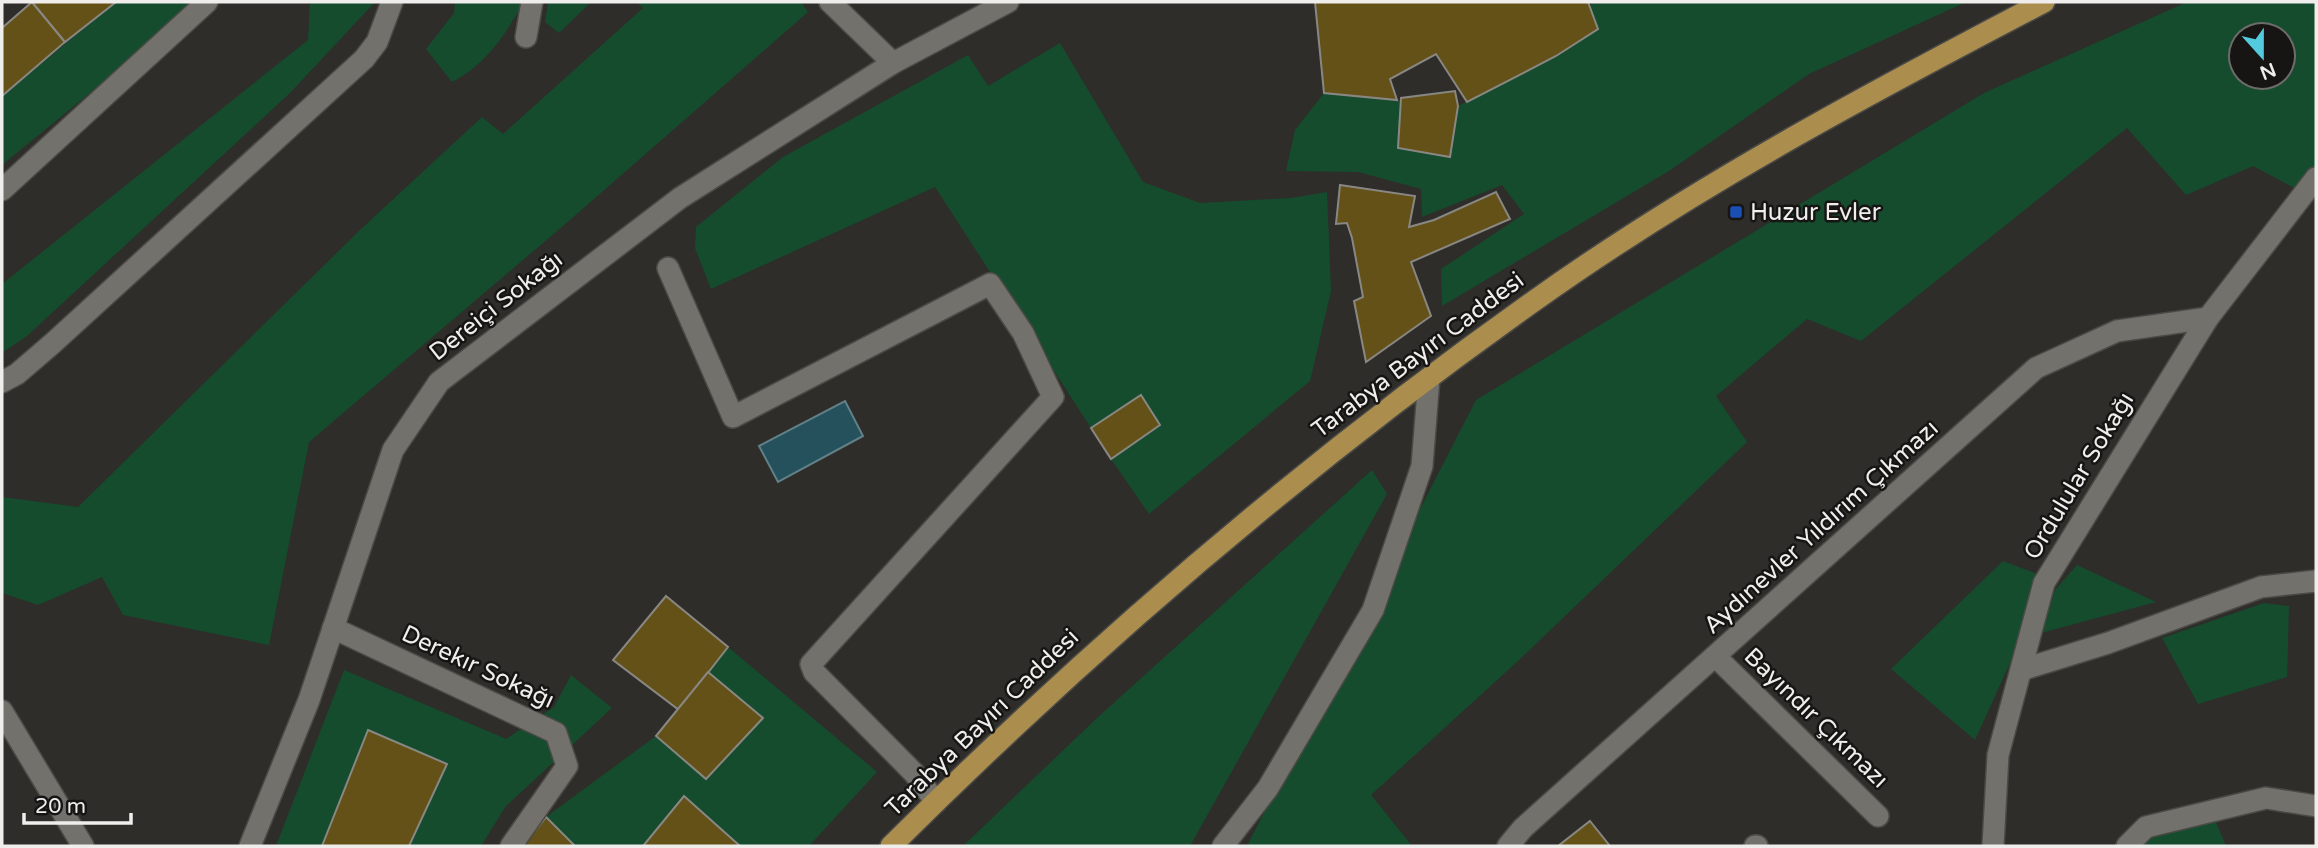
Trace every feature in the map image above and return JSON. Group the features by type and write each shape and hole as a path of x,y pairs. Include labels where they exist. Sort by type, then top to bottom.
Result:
{"main road":[{"name":"Tarabya Bayırı Caddesi","path":"891,846 1103,643 1315,464 1429,378 1537,299 1725,177 1865,96 2044,2"}],"street":[{"path":"2,190 207,2"},
{"path":"2,382 17,374 53,343 364,59 377,42 392,2"},
{"path":"526,37 532,2"},
{"path":"830,2 894,63"},
{"name":"Dereiçi Sokağı","path":"250,846 309,700 393,450 439,382 680,198 894,63 1008,2"},
{"name":"Ordulular Sokağı","path":"1993,846 1998,755 2044,583 2208,318 2316,178"},
{"path":"668,268 733,417 990,284 1023,333 1053,397 811,664 814,672 914,773 936,802"},
{"name":"Aydınevler Yıldırım Çıkmazı","path":"1508,846 1523,828 2036,369 2117,331 2208,318"},
{"path":"1223,846 1268,788 1373,610 1422,466 1429,378"},
{"path":"2021,670 2108,643 2261,587 2316,581"},
{"name":"Derekır Sokağı","path":"333,628 556,733 567,766 511,846"},
{"name":"Bayındır Çıkmazı","path":"1716,657 1878,816"},
{"path":"2,711 83,846"},
{"path":"2127,846 2146,827 2266,798 2316,806"}],"green space":[{"path":"116,2 201,2 2,165 2,96"},
{"path":"310,2 375,2 290,93 27,336 2,353 2,284 308,40"},
{"path":"455,2 521,2 521,7 484,59 452,82 426,49 454,13"},
{"path":"548,2 591,2 559,33 545,22"},
{"path":"637,2 801,2 808,12 563,226 309,442 269,645 123,615 102,577 38,605 2,593 2,497 78,507 361,229 482,117 503,134 643,8"},
{"path":"1595,2 1966,2 1809,74 1669,171 1442,306 1441,269 1524,214 1502,185 1422,217 1421,189 1358,172 1286,171 1295,130 1324,93 1401,101 1398,148 1450,157 1458,106 1556,56 1598,29 1589,6"},
{"path":"2187,2 2316,2 2316,166 2306,194 2253,166 2186,195 2127,128 1861,341 1807,319 1716,396 1747,442 1518,661 1371,795 1412,846 1247,846 1476,400 1984,93"},
{"path":"1060,43 1143,182 1200,203 1291,198 1327,192 1331,291 1310,381 1149,514 1111,459 1160,426 1141,395 1091,428 935,187 711,289 695,248 696,227 783,157 968,55 988,86"},
{"path":"1372,470 1387,494 1190,846 963,846 1097,718"},
{"path":"2003,561 2037,574 2015,652 1975,740 1891,669"},
{"path":"2077,565 2156,602 2041,633 2055,590"},
{"path":"2264,603 2289,606 2287,677 2198,704 2162,638"},
{"path":"728,647 877,772 809,846 740,846 684,797 643,846 575,846 546,817 656,736 706,778 763,718 708,672"},
{"path":"344,670 506,739 554,707 571,675 612,708 506,806 481,846 409,846 446,764 368,730 322,846 276,846"},
{"path":"2215,820 2226,846 2135,846 2148,833"}],"water":[{"path":"845,401 863,436 778,482 759,446"}],"building":[{"path":"32,2 65,42 2,96 2,28"},
{"path":"32,2 116,2 65,42"},
{"path":"1315,2 1588,2 1598,29 1556,56 1467,102 1436,54 1390,79 1397,100 1324,93"},
{"path":"1455,91 1458,106 1450,157 1398,148 1401,98"},
{"path":"1340,185 1415,196 1409,227 1434,220 1496,192 1510,219 1411,262 1431,316 1366,362 1354,301 1363,297 1352,238 1347,223 1336,224"},
{"path":"1141,395 1160,425 1111,459 1091,428"},
{"path":"666,596 728,647 679,710 613,660"},
{"path":"708,672 763,718 706,779 656,736"},
{"path":"368,730 447,764 409,846 322,846"},
{"path":"684,796 740,846 643,846"},
{"path":"546,817 575,846 523,846"},
{"path":"1590,821 1610,846 1558,846"}],"place":[{"name":"Huzur Evler","path":"1736,212"}]}
